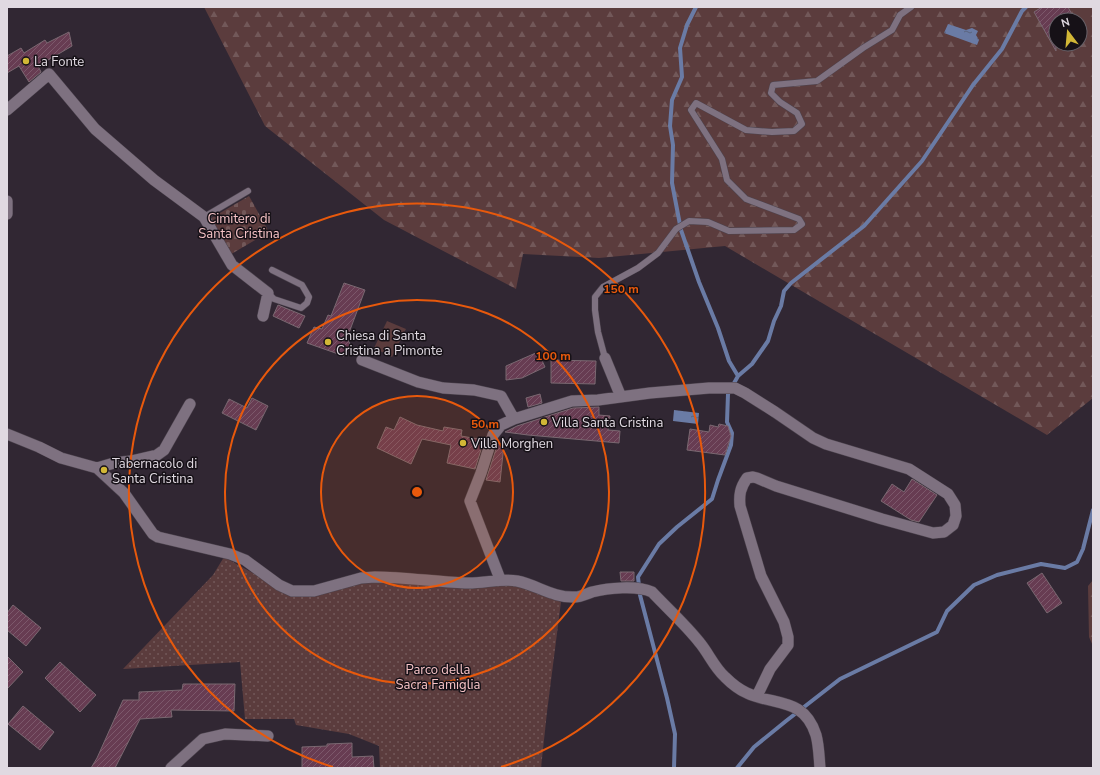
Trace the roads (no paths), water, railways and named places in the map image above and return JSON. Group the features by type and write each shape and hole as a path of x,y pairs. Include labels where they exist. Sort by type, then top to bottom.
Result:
{"street":[{"path":"7,110 49,74 95,129 154,180 204,217 232,265 268,293 262,316"},
{"path":"7,201 7,214"},
{"path":"605,358 621,397"},
{"path":"362,360 418,382 443,388 474,390 501,396 514,419"},
{"path":"500,579 470,500 481,473 493,435 502,425 514,419 572,400 598,400 650,393 709,388 735,388 775,412 813,438 833,446 909,469 948,494 955,505 956,516 953,525 944,532 933,532 783,488 757,478 747,478 741,488 739,496 740,506 761,576 784,622 788,637 788,645 770,669 757,696"},
{"path":"7,434 61,458 96,468 157,455 164,450 190,404"},
{"path":"96,468 124,493 153,534 158,537 230,554 244,560 279,585 292,591 314,591 361,578 374,577 468,584 500,579 532,584 546,592 566,597 577,597 608,589 639,589 652,592 690,631 701,644 716,668 726,678 747,693 782,702 800,711 810,723 815,733 818,745 820,768"},
{"path":"171,768 203,739 225,734 268,736"}],"lane":[{"path":"605,358 598,332 595,297 603,287 638,268 658,253 676,229 689,221 708,222 729,231 794,230 802,224 799,219 746,199 727,180 722,159 691,110 696,103 746,130 772,132 794,131 802,124 797,113 780,102 771,93 773,85 817,81 863,48 892,30 900,14 911,7"},
{"path":"204,217 248,191"},
{"path":"268,293 274,299 301,308 306,303 308,297 302,285 272,270"}],"water":[{"path":"948,24 966,30 972,28 978,31 976,35 979,40 977,45 944,33"},
{"path":"674,410 699,413 698,424 673,421"}],"waterway":[{"path":"696,7 687,25 680,48 682,77 672,100 670,126 673,145 672,183 681,230 729,361 738,376"},
{"path":"674,768 675,734 640,595 638,577 659,544 677,527 712,499 731,445 732,433 727,422 728,394 738,376 752,364 768,341 774,321 781,306 784,291 791,283 864,226 922,161 973,85 1002,49 1022,11 1026,7"},
{"path":"737,768 754,747 840,679 937,632 947,611 974,585 997,575 1041,564 1065,568 1077,562 1083,549 1093,510"}],"place":[{"name":"La Fonte","path":"26,61"},
{"name":"Chiesa di Santa Cristina a Pimonte","path":"328,342"},
{"name":"Villa Santa Cristina","path":"544,422"},
{"name":"Villa Morghen","path":"463,443"},
{"name":"Tabernacolo di Santa Cristina","path":"104,470"}],"park label":[{"name":"Cimitero di Santa Cristina","path":"239,226"},
{"name":"Parco della Sacra Famiglia","path":"438,676"}]}
